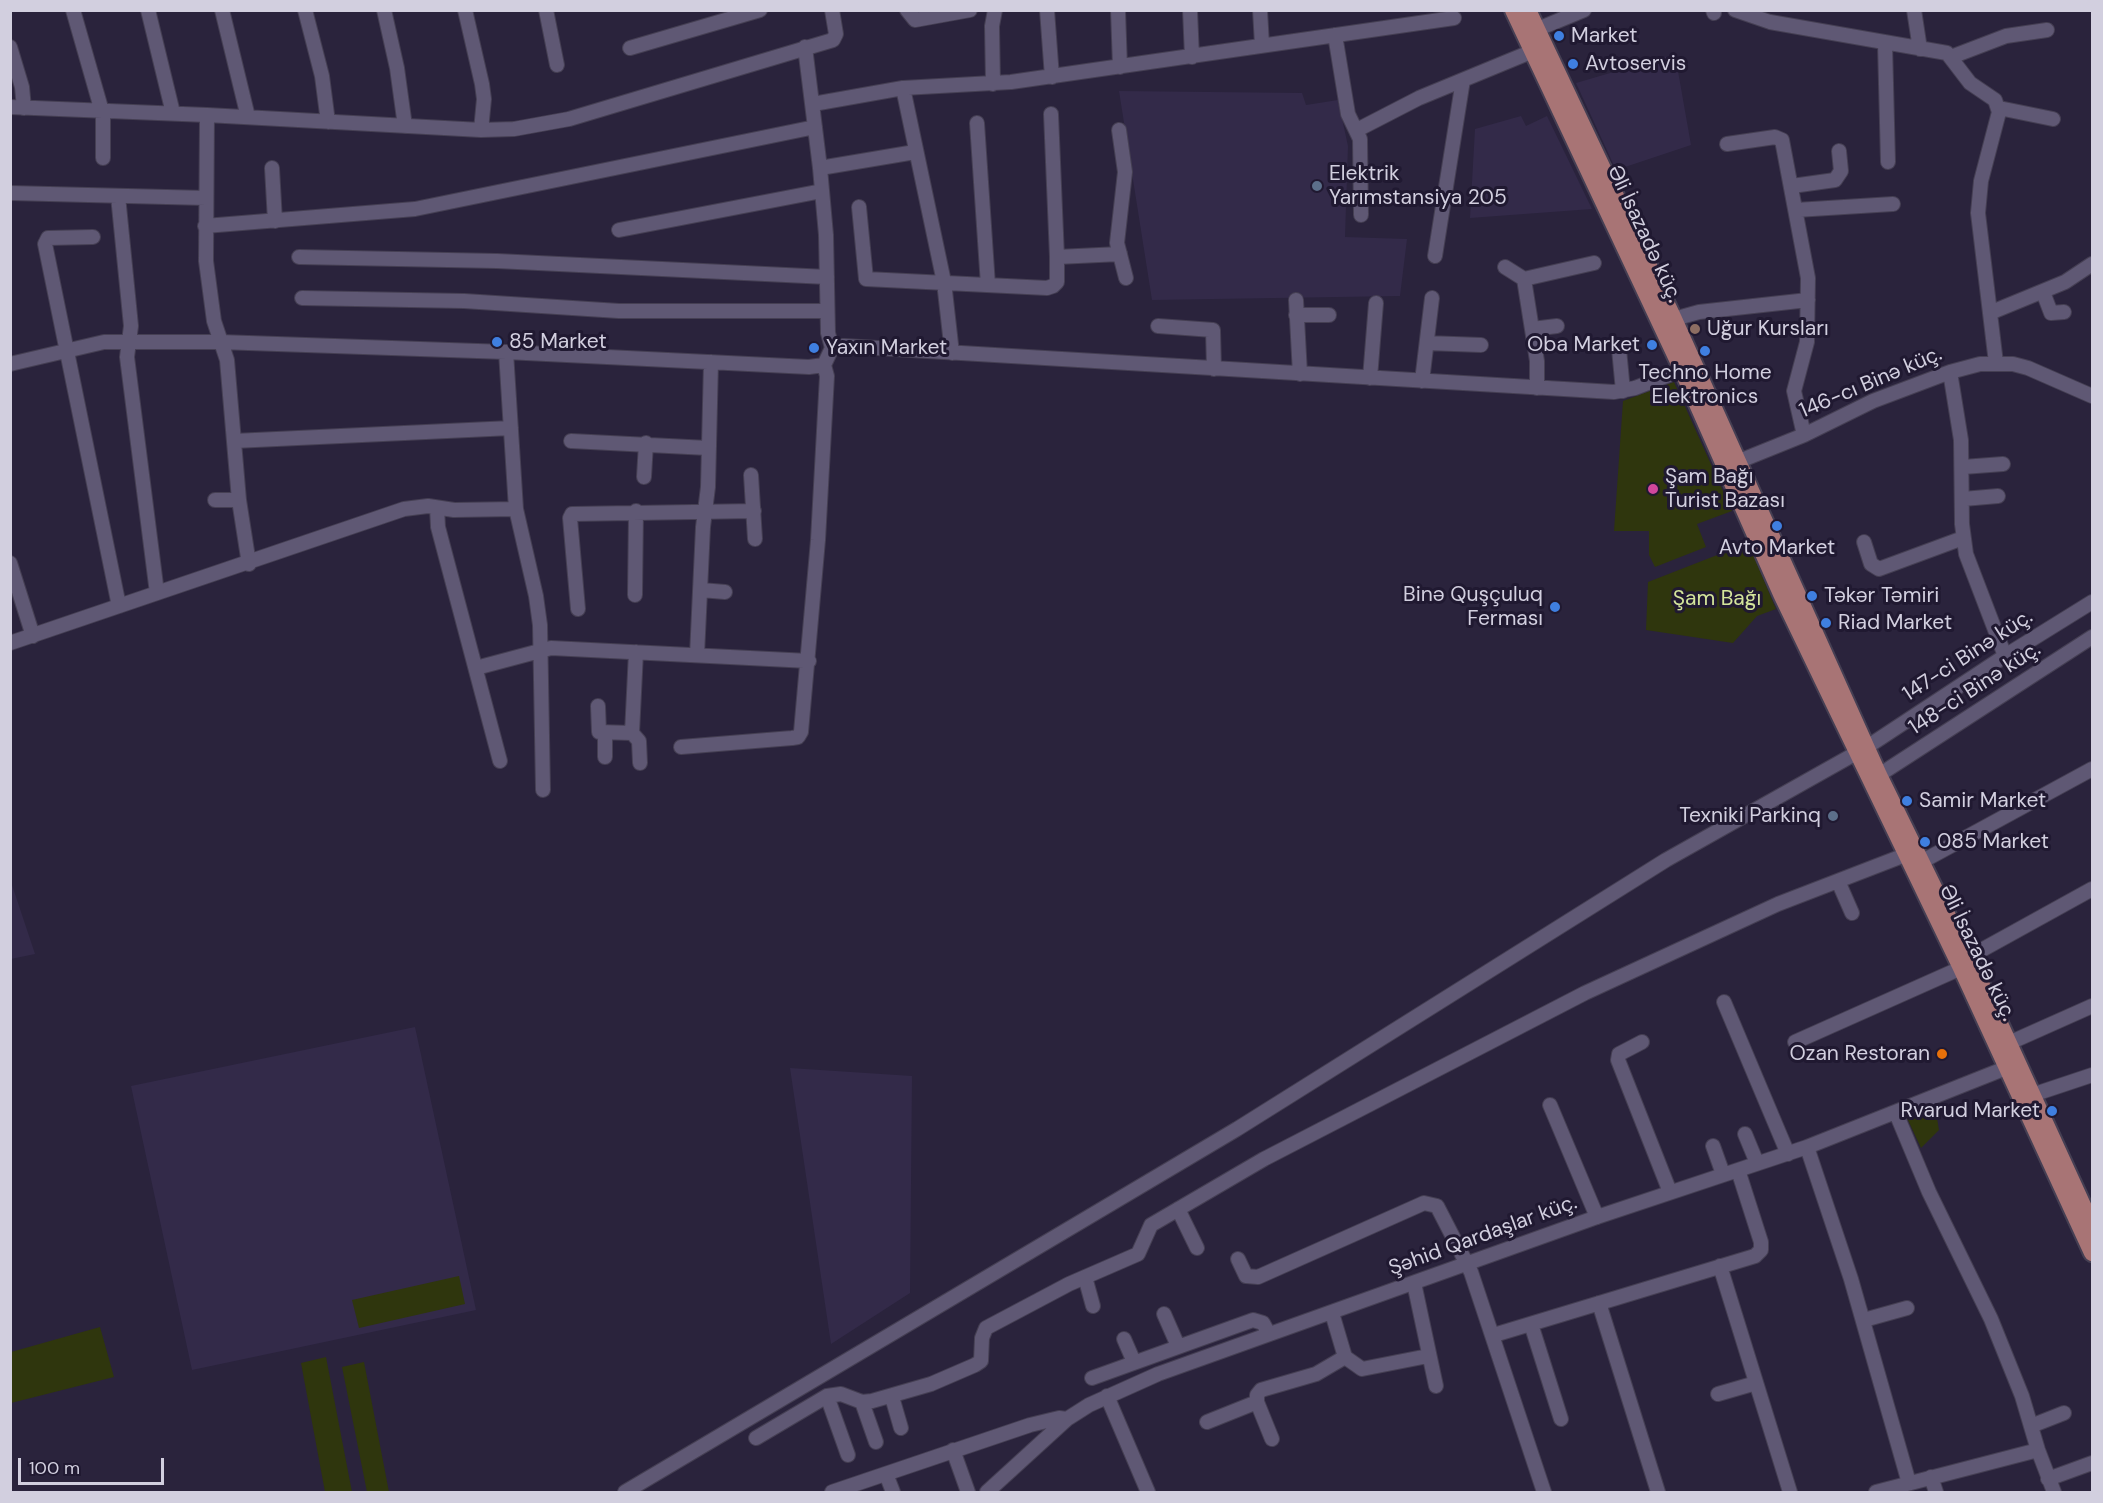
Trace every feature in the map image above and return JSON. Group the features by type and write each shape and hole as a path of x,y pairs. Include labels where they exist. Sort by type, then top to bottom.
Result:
{"main road":[{"path":"1513,10 1531,32 1539,48"},
{"path":"1528,10 1531,32"},
{"name":"Əli İsazadə küç.","path":"1539,48 1674,319 1688,368 1781,594 1862,750"},
{"name":"Əli İsazadə küç.","path":"1539,48 1688,368 1737,462 1905,855 1965,963"},
{"name":"Əli İsazadə küç.","path":"1874,778 1921,861 2012,1065 2092,1253"},
{"name":"Əli İsazadə küç.","path":"2012,1065 2032,1095 2092,1225"}],"street":[{"path":"73,10 101,110 103,158"},
{"path":"148,10 173,113"},
{"path":"222,10 248,117"},
{"path":"305,10 322,76 328,122"},
{"path":"384,10 397,68 405,126"},
{"path":"465,10 484,99 481,130"},
{"path":"546,10 557,65"},
{"path":"630,48 760,10"},
{"path":"10,47 22,87 17,107 481,130 514,129 569,119 836,38 832,10"},
{"path":"907,10 915,20 970,10"},
{"path":"993,84 992,27 995,10"},
{"path":"1047,10 1052,77"},
{"path":"1118,10 1120,67"},
{"path":"1190,10 1192,57"},
{"path":"1260,10 1262,45"},
{"path":"1531,32 1584,10"},
{"path":"1735,10 1770,22 1941,52 1951,57 1961,74 1995,99 1999,108 1978,196 1996,363"},
{"path":"1914,10 1920,49"},
{"path":"813,104 903,88 993,84 1052,77 1454,18"},
{"path":"1951,57 2006,36 2047,30"},
{"path":"1335,35 1344,100 1348,114 1357,130 1362,151 1361,215"},
{"path":"1885,44 1888,162"},
{"path":"681,747 798,737 809,661 828,376 824,365 832,348 828,333 820,168 805,47"},
{"path":"1357,130 1393,110 1539,48"},
{"path":"1435,256 1463,80"},
{"path":"903,88 944,282 952,353"},
{"path":"1999,108 2053,119"},
{"path":"859,207 866,279 1047,288 1053,286 1057,282 1057,257 1051,114"},
{"path":"207,115 205,226 208,282 220,342 227,360 239,500 249,564"},
{"path":"977,123 988,285"},
{"path":"205,226 415,209 815,127"},
{"path":"1119,130 1125,172 1117,234 1126,278"},
{"path":"1727,144 1780,137 1806,259 1807,342 1794,391 1804,435"},
{"path":"1792,186 1834,180 1841,171 1839,151"},
{"path":"820,168 915,152"},
{"path":"272,168 275,221"},
{"path":"620,230 822,191"},
{"path":"10,193 206,198"},
{"path":"118,196 130,342 127,357 157,593"},
{"path":"1796,210 1893,204"},
{"path":"93,237 45,240 65,349 119,606"},
{"path":"1057,257 1120,254"},
{"path":"299,257 496,261 827,277"},
{"path":"1505,267 1524,279 1594,263"},
{"path":"1992,312 2043,292 2092,264"},
{"path":"1524,279 1537,361 1537,388"},
{"path":"2043,292 2051,313 2064,312"},
{"path":"302,298 464,302 641,311 827,312"},
{"path":"1422,381 1432,298"},
{"path":"1296,300 1300,374"},
{"path":"1674,319 1699,312 1808,300"},
{"path":"1370,378 1376,303"},
{"path":"1296,315 1329,315"},
{"path":"1158,326 1213,330 1214,369"},
{"path":"1532,329 1557,326"},
{"path":"10,364 65,349 104,342 220,342 824,365"},
{"path":"1427,343 1481,345"},
{"path":"832,348 844,346 1537,388 1623,391 1688,368"},
{"path":"1619,349 1623,391"},
{"path":"506,352 516,509 536,596 542,649 543,790"},
{"path":"697,655 711,362"},
{"name":"146-cı Binə küç.","path":"1737,462 1804,435 1873,401 1950,372 1980,364 1996,363 2028,368 2091,391"},
{"path":"1950,372 1957,408 1963,467 1964,538 1969,563 2005,656"},
{"path":"234,441 511,428"},
{"path":"571,441 646,443 708,448"},
{"path":"644,477 646,443"},
{"path":"1963,467 2003,464"},
{"path":"751,475 755,539"},
{"path":"1963,499 1998,496"},
{"path":"215,500 239,500"},
{"path":"10,644 404,509 428,506 516,509"},
{"path":"438,508 438,527 500,761"},
{"path":"635,595 636,511"},
{"path":"578,609 570,518 577,512 754,511"},
{"path":"1864,542 1871,564 1879,569 1964,538"},
{"path":"10,563 33,636"},
{"path":"701,590 725,592"},
{"name":"147-ci Binə küç.","path":"625,1492 1237,1129 1666,860 1862,750 2092,602"},
{"name":"148-ci Binə küç.","path":"1874,778 2092,637"},
{"path":"476,668 542,649 809,661"},
{"path":"636,652 632,733 639,741 640,764"},
{"path":"598,706 599,732 605,734 632,733"},
{"path":"605,734 605,757"},
{"path":"1921,861 2092,768"},
{"path":"756,1438 827,1396 841,1394 862,1402 892,1396 932,1384 975,1365 981,1361 982,1338 986,1328 1085,1277 1138,1254 1151,1225 1264,1159 1510,1030 1778,904 1905,855"},
{"path":"1838,880 1852,913"},
{"path":"1795,1042 1965,963 2092,889"},
{"path":"1724,1002 1788,1154"},
{"path":"2003,1045 2092,1006"},
{"path":"1642,1042 1619,1054 1618,1060 1670,1192"},
{"name":"Şəhid Qardaşlar küç.","path":"987,1492 1067,1419 1107,1396 1186,1363 1597,1217 1807,1148 2012,1065"},
{"path":"2032,1095 2092,1075"},
{"path":"1550,1105 1597,1217"},
{"path":"1896,1113 1929,1192 1991,1318 2054,1492"},
{"path":"1745,1134 1757,1163"},
{"path":"1713,1146 1723,1174"},
{"path":"1807,1148 1864,1320 1909,1483"},
{"path":"1494,1335 1755,1256 1762,1246 1738,1170"},
{"path":"1238,1259 1246,1276 1258,1277 1424,1203 1437,1206 1467,1264 1494,1335 1544,1492"},
{"path":"1178,1209 1197,1248"},
{"path":"1720,1266 1790,1492"},
{"path":"1085,1277 1093,1306"},
{"path":"1414,1283 1436,1386"},
{"path":"1599,1303 1658,1492"},
{"path":"1864,1320 1907,1308"},
{"path":"1332,1313 1345,1357 1362,1369 1428,1356"},
{"path":"1164,1314 1178,1346"},
{"path":"1092,1378 1253,1320 1263,1323 1269,1334"},
{"path":"1531,1323 1561,1419"},
{"path":"1125,1340 1134,1362"},
{"path":"1272,1439 1257,1402 1257,1395 1261,1390 1316,1374 1345,1357"},
{"path":"1718,1394 1756,1383"},
{"path":"827,1396 848,1455"},
{"path":"892,1396 901,1428"},
{"path":"1107,1396 1148,1492"},
{"path":"862,1402 876,1442"},
{"path":"1207,1422 1257,1402"},
{"path":"2031,1426 2064,1413"},
{"path":"832,1492 1030,1425 1059,1418 1067,1419"},
{"path":"953,1450 968,1492"},
{"path":"1876,1492 2038,1450"},
{"path":"2048,1479 2092,1463"},
{"path":"885,1474 893,1492"},
{"path":"1931,1477 1936,1492"}],"shaded area":[{"path":"1675,54 1691,145 1616,170 1576,83"},
{"name":"Elektrik Yarımstansiya 205","path":"1119,91 1302,93 1306,105 1338,100 1348,146 1345,237 1407,239 1400,296 1152,300"},
{"path":"1521,116 1526,126 1547,116 1592,209 1470,218 1475,129"},
{"path":"10,879 35,954 11,959 10,959"},
{"path":"415,1027 476,1310 192,1370 131,1086"},
{"path":"790,1068 912,1076 910,1293 831,1344"}],"green space":[{"path":"1674,382 1732,511 1697,524 1706,547 1655,567 1649,555 1649,531 1614,531 1623,401"},
{"name":"Şam Bağı","path":"1748,543 1776,609 1757,616 1733,643 1646,630 1648,582"},
{"path":"1935,1106 1939,1130 1921,1148 1907,1118"},
{"path":"459,1276 465,1304 359,1328 352,1300"},
{"path":"100,1327 114,1377 11,1403 11,1352"},
{"path":"326,1357 352,1492 325,1492 301,1363"},
{"path":"364,1362 389,1492 367,1492 342,1367"}],"place":[{"name":"Market","path":"1559,36"},
{"name":"Avtoservis","path":"1573,64"},
{"name":"Elektrik Yarımstansiya 205","path":"1317,186"},
{"name":"Uğur Kursları","path":"1695,329"},
{"name":"85 Market","path":"497,342"},
{"name":"Oba Market","path":"1652,345"},
{"name":"Yaxın Market","path":"814,348"},
{"name":"Techno Home Elektronics","path":"1705,351"},
{"name":"Şam Bağı Turist Bazası","path":"1653,489"},
{"name":"Avto Market","path":"1777,526"},
{"name":"Təkər Təmiri","path":"1812,596"},
{"name":"Binə Quşçuluq Ferması","path":"1555,607"},
{"name":"Riad Market","path":"1826,623"},
{"name":"Samir Market","path":"1907,801"},
{"name":"Texniki Parkinq","path":"1833,816"},
{"name":"085 Market","path":"1925,842"},
{"name":"Ozan Restoran","path":"1942,1054"},
{"name":"Rvarud Market","path":"2052,1111"}]}
